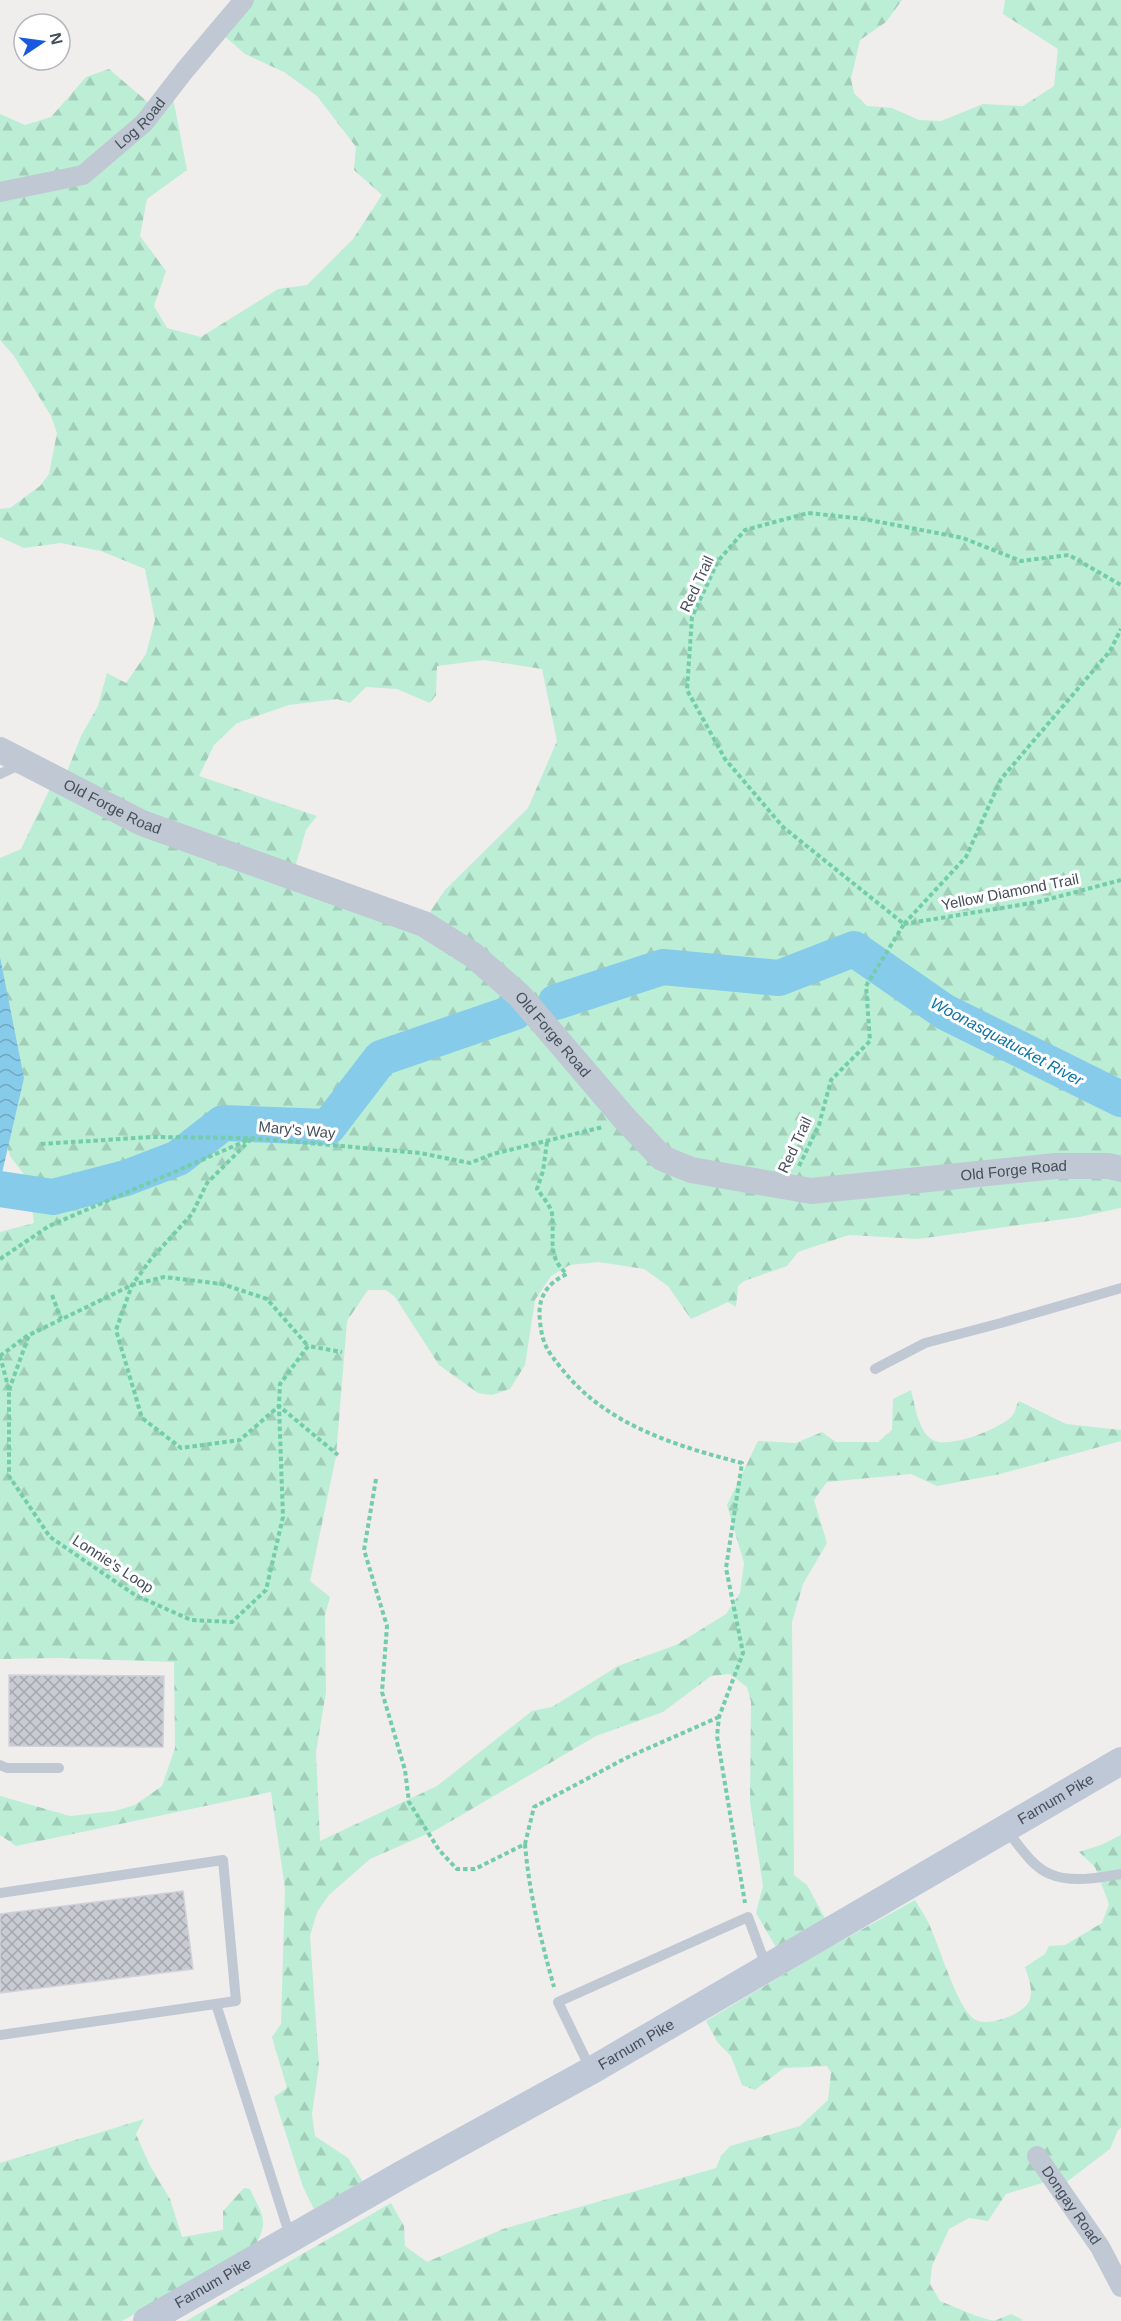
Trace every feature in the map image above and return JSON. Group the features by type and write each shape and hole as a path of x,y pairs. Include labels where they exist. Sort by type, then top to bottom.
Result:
{"main road":[{"name":"Farnum Pike","path":"147,2321 591,2070 1121,1761"}],"street":[{"name":"Log Road","path":"0,192 83,175 144,123 244,0"},
{"name":"Old Forge Road","path":"0,750 142,823 424,924 473,955 519,995 625,1119 662,1158 691,1170 811,1191 1056,1166 1109,1166 1121,1169"},
{"name":"Dongay Road","path":"1037,2156 1100,2247 1121,2287"}],"lane":[{"path":"0,774 24,762"},
{"path":"875,1368 925,1343 1121,1288"},
{"path":"0,1765 7,1768 59,1768"},
{"path":"1005,1828 1026,1854 1049,1874 1071,1878 1105,1878 1121,1874"},
{"path":"0,1893 223,1860 236,2001 0,2035"},
{"path":"591,2070 558,2002 748,1917 767,1966"},
{"path":"216,2004 291,2239"}],"path":[{"name":"Red Trail","path":"904,924 783,827 725,759 687,690 692,617 718,561 744,530 808,513 864,519 963,538 1021,561 1069,555 1121,585"},
{"name":"Red Trail","path":"789,1188 819,1125 831,1080 870,1041 866,986 904,924 966,857 1001,780 1110,651 1121,629"},
{"name":"Yellow Diamond Trail","path":"904,924 1038,902 1121,880"},
{"name":"Mary's Way","path":"41,1144 152,1137 251,1138 420,1153 470,1163 493,1154 592,1132 625,1119"},
{"path":"0,1259 49,1226 251,1138"},
{"path":"251,1138 207,1183 192,1214 151,1259 132,1285 116,1330 142,1418 181,1448 240,1440 279,1406 280,1384 308,1346"},
{"path":"547,1142 543,1171 537,1189 552,1212 551,1235 555,1260 567,1274 550,1285 538,1307 544,1346 578,1389 604,1410 663,1440 742,1463 726,1568 743,1653 719,1718 717,1736 748,1917"},
{"path":"0,1356 29,1335 132,1285 164,1277 222,1284 267,1299 308,1346 342,1352"},
{"path":"52,1295 62,1319"},
{"path":"9,1390 29,1335"},
{"name":"Lonnie's Loop","path":"0,1356 9,1390 9,1476 50,1537 135,1595 190,1620 232,1622 266,1590 283,1518 279,1406"},
{"path":"279,1406 338,1455"},
{"path":"376,1479 364,1550 387,1626 382,1692 405,1770 409,1802 439,1850 457,1869 475,1869 525,1844"},
{"path":"558,2002 537,1925 528,1873 525,1844 534,1807 626,1758 719,1718"}],"green space":[{"path":"247,0 902,0 886,22 860,40 851,79 854,93 867,106 892,108 919,120 941,121 983,104 1023,106 1054,86 1058,49 1003,14 1005,0 1121,0 1121,1208 1079,1217 918,1239 849,1235 798,1252 787,1266 744,1281 738,1286 736,1307 728,1302 691,1319 668,1286 644,1269 599,1262 570,1265 551,1276 535,1300 525,1365 510,1389 492,1395 478,1393 439,1365 395,1297 386,1290 368,1290 347,1321 336,1456 310,1581 330,1597 325,1615 326,1692 316,1752 320,1841 437,1786 532,1711 552,1707 618,1666 676,1645 726,1614 740,1593 744,1563 727,1505 758,1441 796,1443 822,1432 836,1442 878,1442 892,1430 893,1399 911,1390 924,1431 933,1440 940,1442 962,1440 996,1427 1013,1415 1019,1401 1066,1424 1121,1430 1121,1441 1000,1474 937,1486 911,1474 827,1482 814,1500 827,1543 803,1584 792,1622 794,1875 807,1885 826,1920 777,1949 756,1913 763,1886 750,1802 751,1702 747,1687 730,1674 711,1676 663,1712 596,1736 436,1830 370,1859 329,1895 317,1912 310,1936 319,2065 312,2114 315,2136 348,2158 363,2182 314,2209 303,2187 274,2097 287,2088 272,2037 281,2024 285,1888 271,1792 16,1846 0,1835 0,1796 70,1816 115,1811 135,1805 162,1786 175,1748 174,1662 58,1658 0,1659 0,1232 34,1223 28,1180 10,1156 3,1133 0,1044 0,858 21,849 55,778 65,777 81,736 98,706 107,673 126,683 146,654 155,620 145,569 101,551 61,543 24,548 0,537 0,509 10,508 40,486 49,474 57,433 51,416 14,356 0,340 0,114 25,125 51,117 86,77 109,69 157,110 172,93 187,170 147,199 140,236 166,271 154,306 167,328 201,337 278,289 307,285 353,239 382,195 354,170 356,147 317,96 284,72 245,54 222,34","holes":["484,660 542,669 557,741 528,808 445,890 423,922 293,874 306,830 317,816 199,776 214,745 237,723 289,705 337,699 350,703 366,687 397,689 430,703 436,695 437,666"]},
{"path":"1121,1835 1121,2128 1110,2149 1064,2184 1052,2180 1006,2194 988,2221 969,2218 949,2229 932,2266 930,2284 940,2301 994,2321 186,2321 391,2203 404,2226 405,2246 427,2262 503,2229 716,2168 721,2156 730,2146 800,2126 828,2100 831,2073 827,2066 784,2068 755,2090 742,2085 731,2056 718,2043 706,2021 816,1955 915,1900 929,1924 955,1990 968,2013 974,2019 987,2022 1011,2016 1024,2008 1030,1999 1030,1985 1025,1967 1045,1954 1049,1946 1065,1945 1102,1923 1109,1904 1095,1867 1079,1852"},
{"path":"144,2119 136,2134 149,2164 170,2199 182,2237 223,2230 223,2211 244,2188 250,2189 263,2219 262,2232 253,2249 122,2321 0,2321 0,2163"},
{"path":"1011,2314 1023,2320 1021,2321 994,2321"}],"water":[{"path":"0,957 24,1078 0,1182"}],"building":[{"path":"9,1675 164,1676 163,1747 9,1746"},
{"path":"183,1891 193,1969 0,1993 0,1914"}],"waterway":[{"name":"Woonasquatucket River","path":"556,1002 663,967 779,978 854,949 945,1012 1121,1099"},
{"name":"Woonasquatucket River","path":"0,1189 53,1197 126,1178 178,1158 223,1123 328,1127 381,1058 515,1012"}]}
